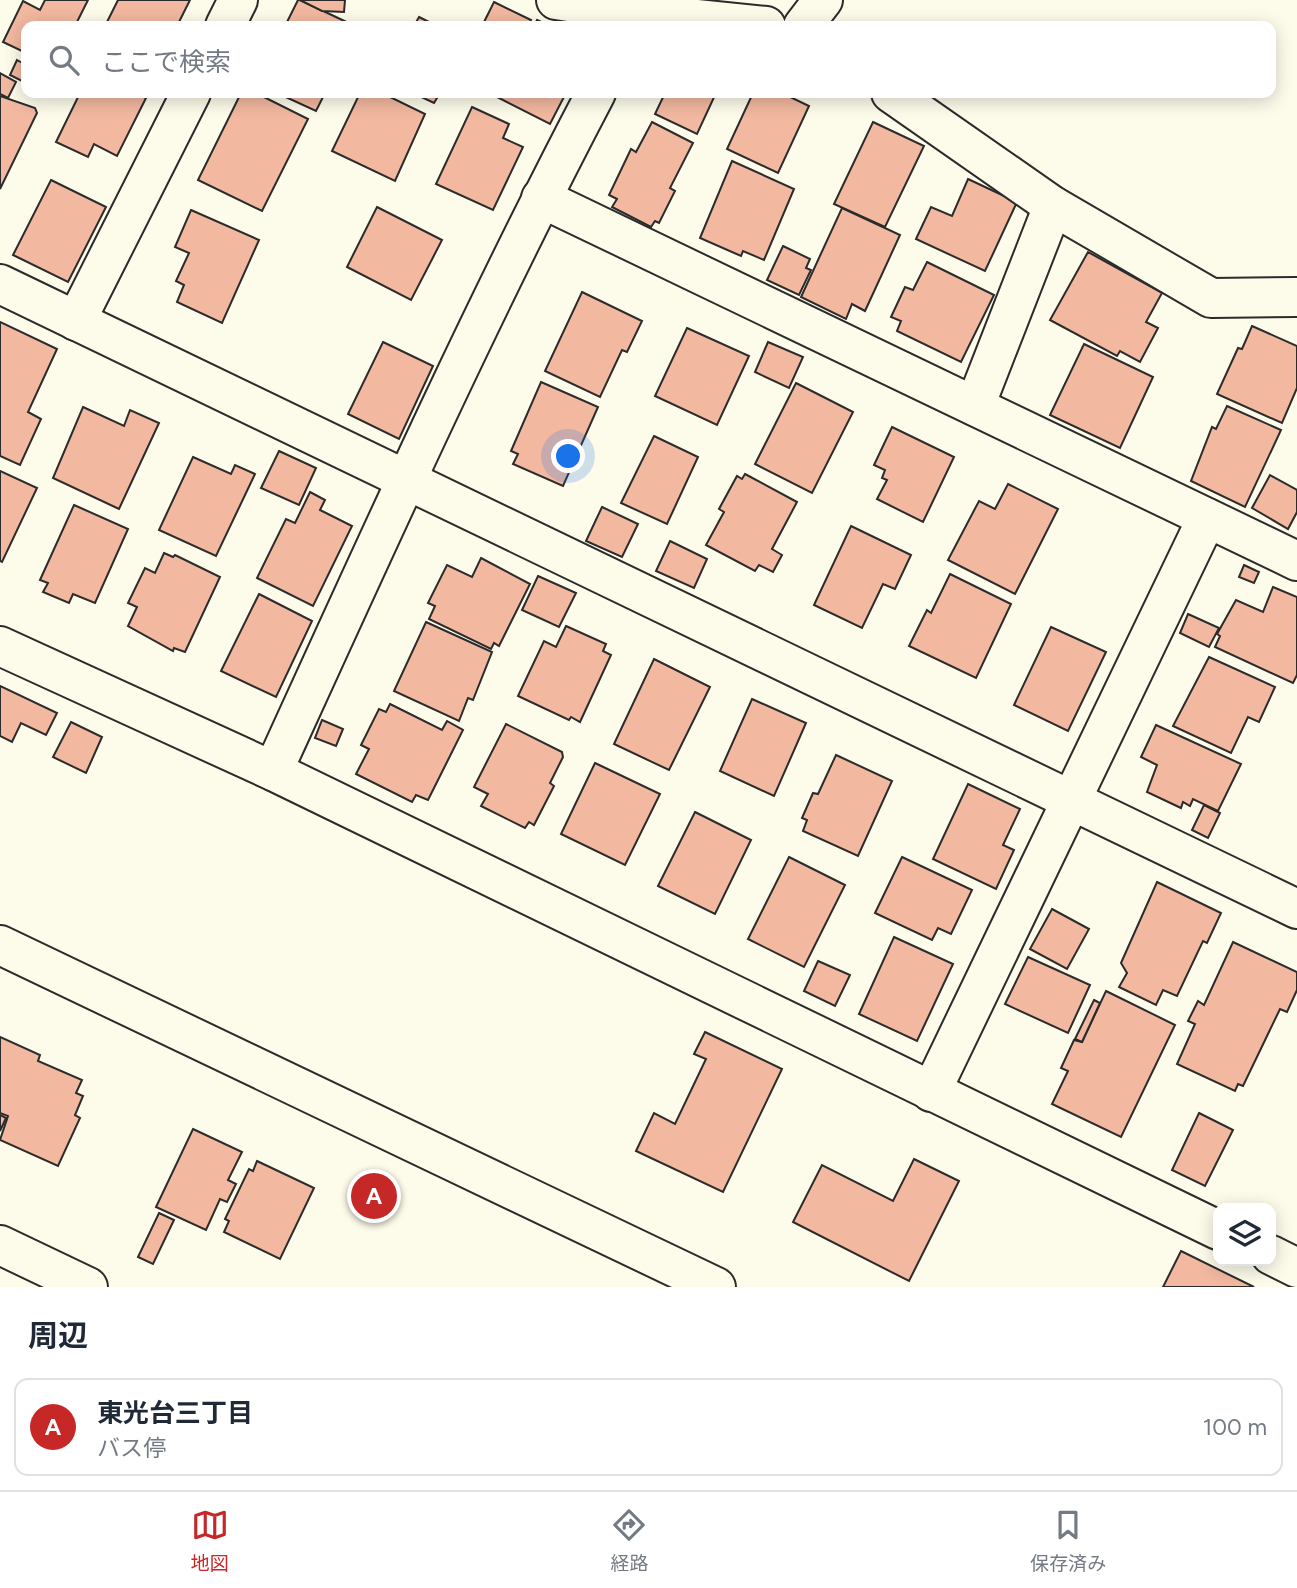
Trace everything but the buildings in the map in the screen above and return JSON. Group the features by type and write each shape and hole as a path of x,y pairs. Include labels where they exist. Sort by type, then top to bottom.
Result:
{"street":[{"path":"228,21 238,0"},
{"path":"556,0 635,20 657,21"},
{"path":"807,21 823,0"},
{"path":"76,321 188,98"},
{"path":"273,771 406,479 541,198 593,98"},
{"path":"898,98 1053,206 1211,298 1297,297"},
{"path":"541,198 1297,561"},
{"path":"975,406 1053,206"},
{"path":"0,284 1297,909"},
{"path":"931,1092 1207,518"},
{"path":"0,646 273,771 1213,1228"},
{"path":"0,945 716,1287"},
{"path":"0,1245 30,1275 88,1287"},
{"path":"1276,1258 1297,1268"}],"place":[{"name":"東光台三丁目","path":"374,1196"}]}
